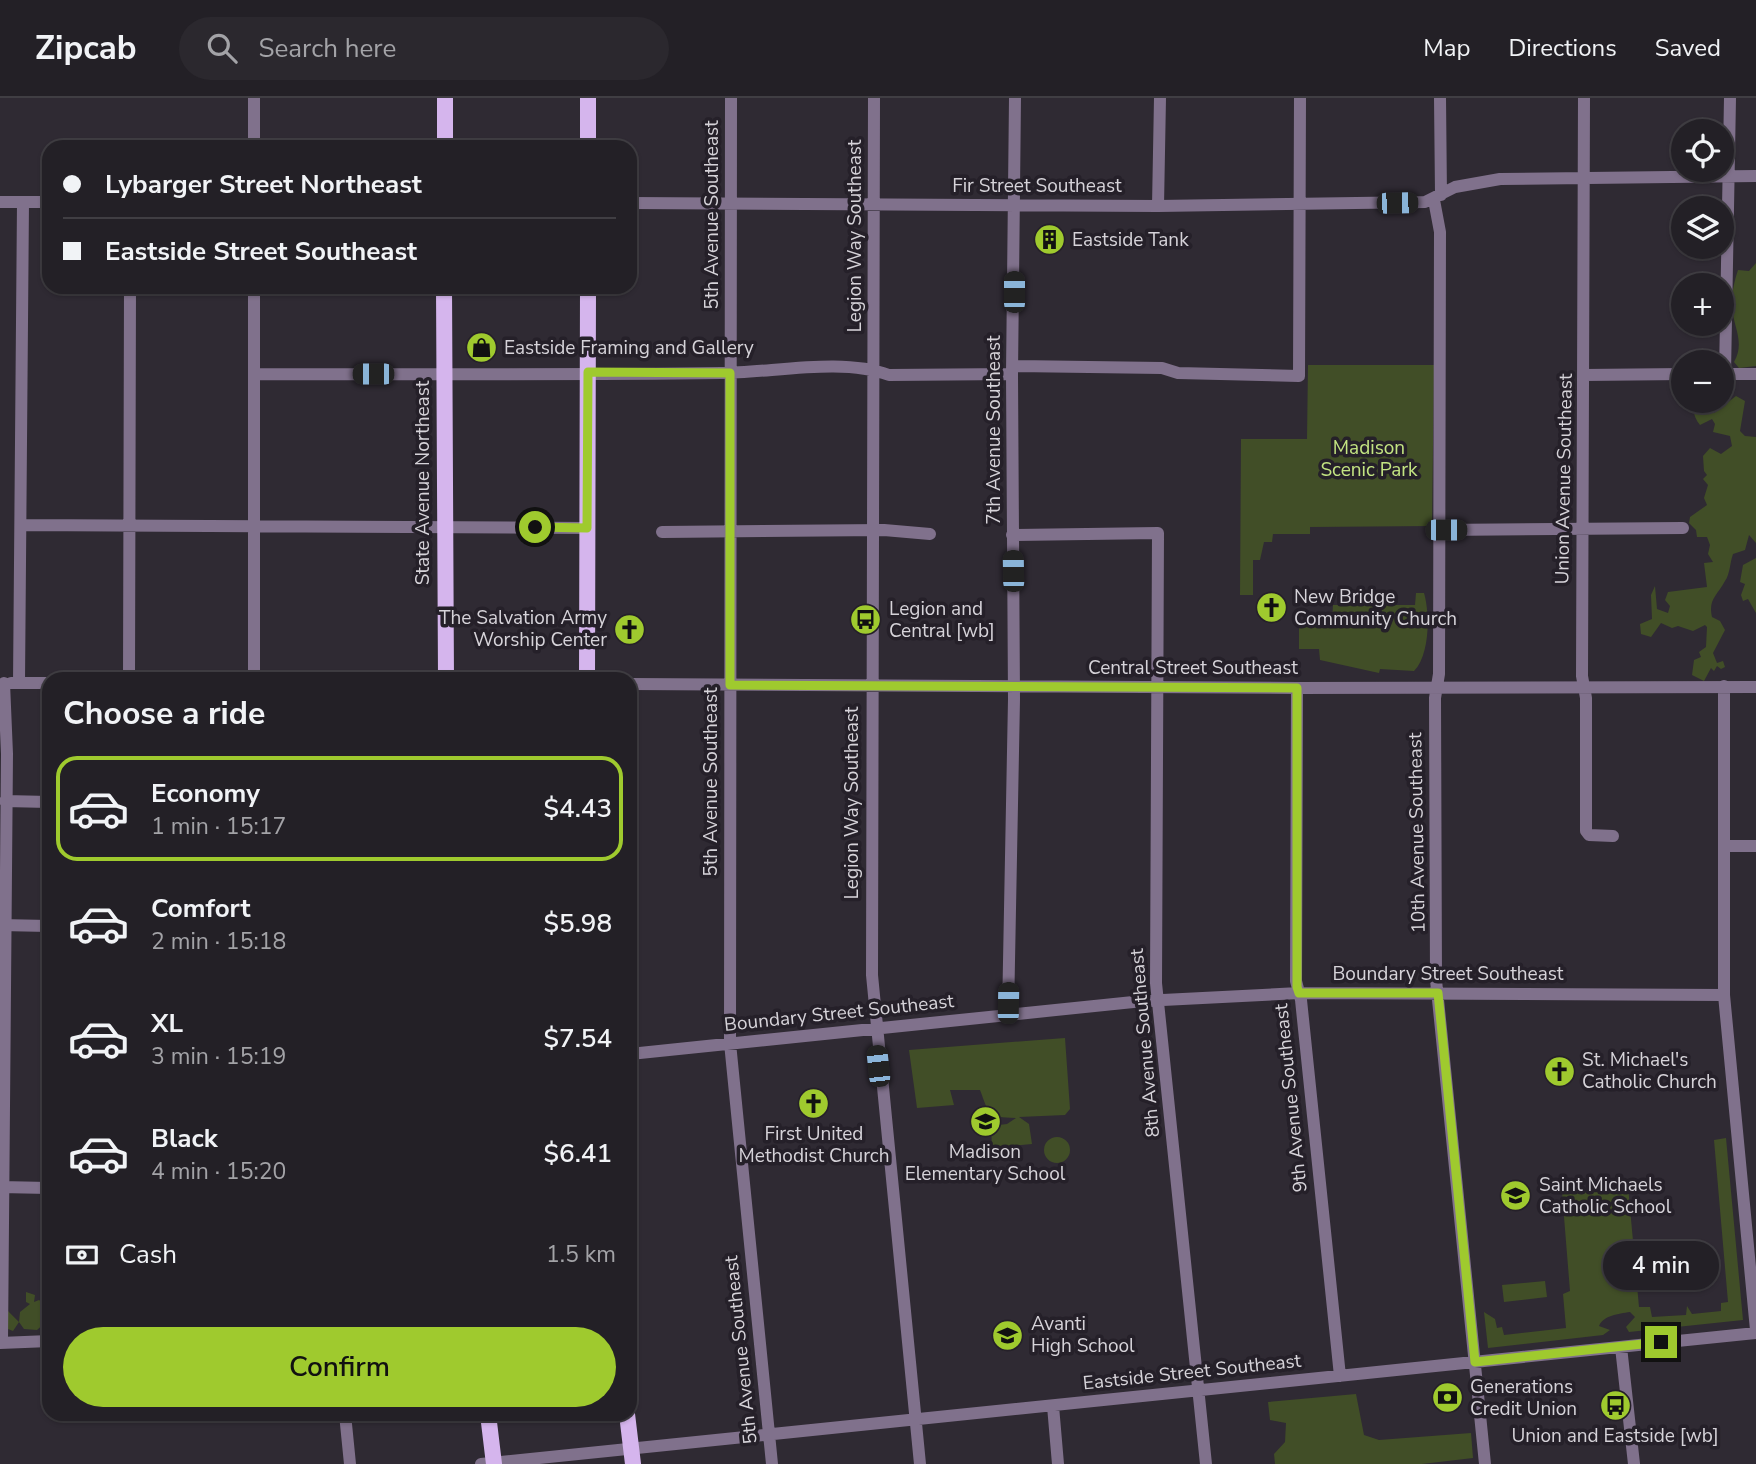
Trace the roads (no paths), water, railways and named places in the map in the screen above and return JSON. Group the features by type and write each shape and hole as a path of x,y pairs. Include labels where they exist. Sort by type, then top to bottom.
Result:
{"main road":[{"path":"445,98 445,140"},
{"path":"588,98 588,140"},
{"name":"State Avenue Northeast","path":"444,294 446,672"},
{"path":"587,672 588,294"},
{"path":"488,1421 489,1464"},
{"path":"628,1421 632,1456"}],"street":[{"path":"254,98 254,140"},
{"name":"5th Avenue Southeast","path":"732,98 728,530 730,1044 772,1464"},
{"name":"Legion Way Southeast","path":"874,98 874,1027 920,1464"},
{"name":"7th Avenue Southeast","path":"1008,1014 1015,98"},
{"path":"1158,206 1160,98"},
{"path":"254,374 730,373 874,369 889,375 1149,367 1178,373 1299,376 1300,98"},
{"path":"1437,197 1441,178 1440,98"},
{"name":"Union Avenue Southeast","path":"1584,98 1581,180 1584,375 1581,528 1583,686 1586,698 1588,754 1586,831 1589,835 1613,836"},
{"path":"1730,98 1730,119"},
{"name":"Fir Street Southeast","path":"1734,176 1756,176"},
{"name":"Fir Street Southeast","path":"637,203 1158,206 1298,204 1437,197 1474,182 1671,178"},
{"path":"1725,350 1730,182"},
{"name":"10th Avenue Southeast","path":"1437,197 1440,232 1439,674 1436,688 1438,993 1485,1464"},
{"path":"0,202 42,202"},
{"path":"19,683 23,202"},
{"path":"129,672 130,294"},
{"path":"254,294 254,672"},
{"path":"1584,375 1671,374"},
{"path":"1734,374 1756,374"},
{"path":"21,525 587,528"},
{"path":"1438,530 1683,528"},
{"path":"662,532 873,530 930,534"},
{"name":"8th Avenue Southeast","path":"1012,535 1158,533 1157,1000 1206,1464"},
{"path":"42,683 2,683 6,698 2,925 1,1343 42,1341"},
{"name":"Central Street Southeast","path":"637,684 1297,688 1756,687"},
{"path":"1724,687 1724,995 1756,1331"},
{"name":"9th Avenue Southeast","path":"1297,688 1296,981 1339,1376"},
{"path":"5,801 42,802"},
{"path":"1724,846 1756,846"},
{"path":"2,925 42,926"},
{"name":"Boundary Street Southeast","path":"637,1053 1157,1000 1299,993 1724,995"},
{"path":"1,1187 42,1188"},
{"name":"Eastside Street Southeast","path":"489,1464 632,1456 769,1434 1756,1331"},
{"path":"1621,1347 1634,1464"},
{"path":"1053,1406 1058,1464"},
{"path":"346,1421 350,1464"}],"place":[{"name":"Eastside Tank","path":"1049,240"},
{"name":"Eastside Framing and Gallery","path":"481,348"},
{"name":"New Bridge Community Church","path":"1271,608"},
{"name":"Legion and Central [wb]","path":"866,620"},
{"name":"The Salvation Army Worship Center","path":"630,629"},
{"name":"St. Michael's Catholic Church","path":"1559,1071"},
{"name":"First United Methodist Church","path":"814,1103"},
{"name":"Madison Elementary School","path":"985,1121"},
{"name":"Saint Michaels Catholic School","path":"1516,1196"},
{"name":"Avanti High School","path":"1008,1335"},
{"name":"Generations Credit Union","path":"1447,1398"},
{"name":"Union and Eastside [wb]","path":"1615,1405"}],"park label":[{"name":"Madison Scenic Park","path":"1369,459"}]}
